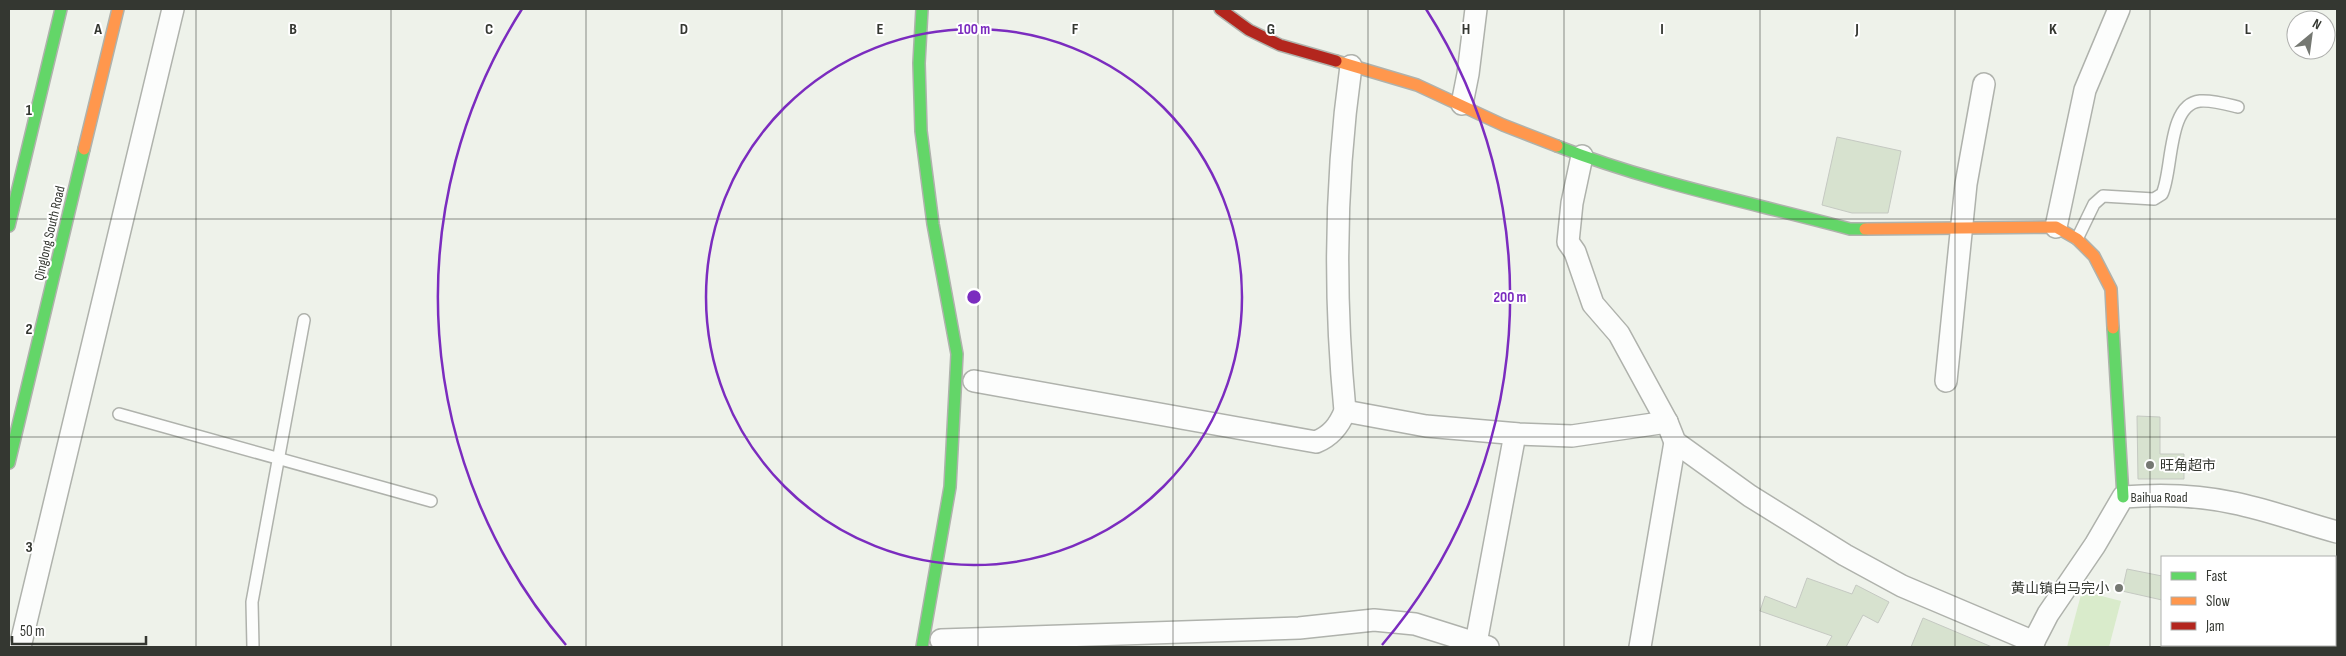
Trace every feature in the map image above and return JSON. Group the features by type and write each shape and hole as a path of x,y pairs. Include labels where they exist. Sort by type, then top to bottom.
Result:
{"street":[{"path":"9,226 60,9"},
{"name":"Qinglong South Road","path":"9,463 118,9"},
{"path":"20,647 173,9"},
{"path":"922,9 919,63 921,131 934,224 957,354 955,434 936,641 1298,628 1374,620 1415,624 1482,645 1515,434"},
{"path":"1220,9 1235,21 1264,38 1350,66 1417,85 1503,124 1582,156 1658,179 1850,229 2056,227 2077,239 2098,261 2111,289 2124,497"},
{"path":"1462,104 1468,74 1476,9"},
{"path":"2056,227 2085,90 2119,9"},
{"path":"974,381 1316,442 1336,429 1345,411 1339,349 1339,192 1343,123 1350,66"},
{"path":"1946,381 1966,184 1984,84"},
{"path":"1582,156 1572,203 1568,242 1575,252 1593,304 1619,334 1667,422 1675,442 1640,647"},
{"path":"1345,411 1426,426 1515,434 1572,436 1667,422"},
{"path":"1675,442 1750,496 1844,555 1902,586 2033,645"},
{"name":"Baihua Road","path":"2033,645 2048,614 2095,545 2124,497 2186,496 2210,499 2257,508 2337,532"}],"lane":[{"path":"2077,239 2090,210 2103,196 2154,199 2162,194 2177,123 2182,112 2189,104 2198,101 2209,101 2238,107"},
{"path":"253,647 252,602 304,320"},
{"path":"119,414 431,501"}],"green space":[{"path":"2082,591 2121,601 2109,647 2067,647"}],"building":[{"path":"1837,137 1901,151 1888,213 1852,213 1822,205"},
{"path":"2137,416 2160,417 2160,454 2184,454 2184,479 2138,479"},
{"path":"2127,569 2161,576 2161,600 2122,591"},
{"path":"1807,578 1852,594 1856,585 1889,602 1878,623 1863,615 1846,647 1826,647 1832,636 1760,611 1765,596 1796,608"},
{"path":"1923,618 1992,647 1911,647"}],"traffic: fast":[{"path":"9,226 61,9"},
{"path":"922,9 919,63 921,131 933,224 957,354 950,487 922,647"},
{"path":"1557,146 1629,171 1702,192 1850,229 1865,229"},
{"path":"9,463 84,149"},
{"path":"2113,328 2123,497"}],"traffic: slow":[{"path":"84,149 118,9"},
{"path":"1336,61 1417,85 1503,125 1557,146"},
{"path":"1865,229 2056,227 2077,239 2094,256 2111,289 2113,328"}],"traffic: jam":[{"path":"1220,9 1249,30 1280,45 1336,61"}],"place":[{"name":"旺角超市","path":"2150,465"},
{"name":"黄山镇白马完小","path":"2119,588"}]}
